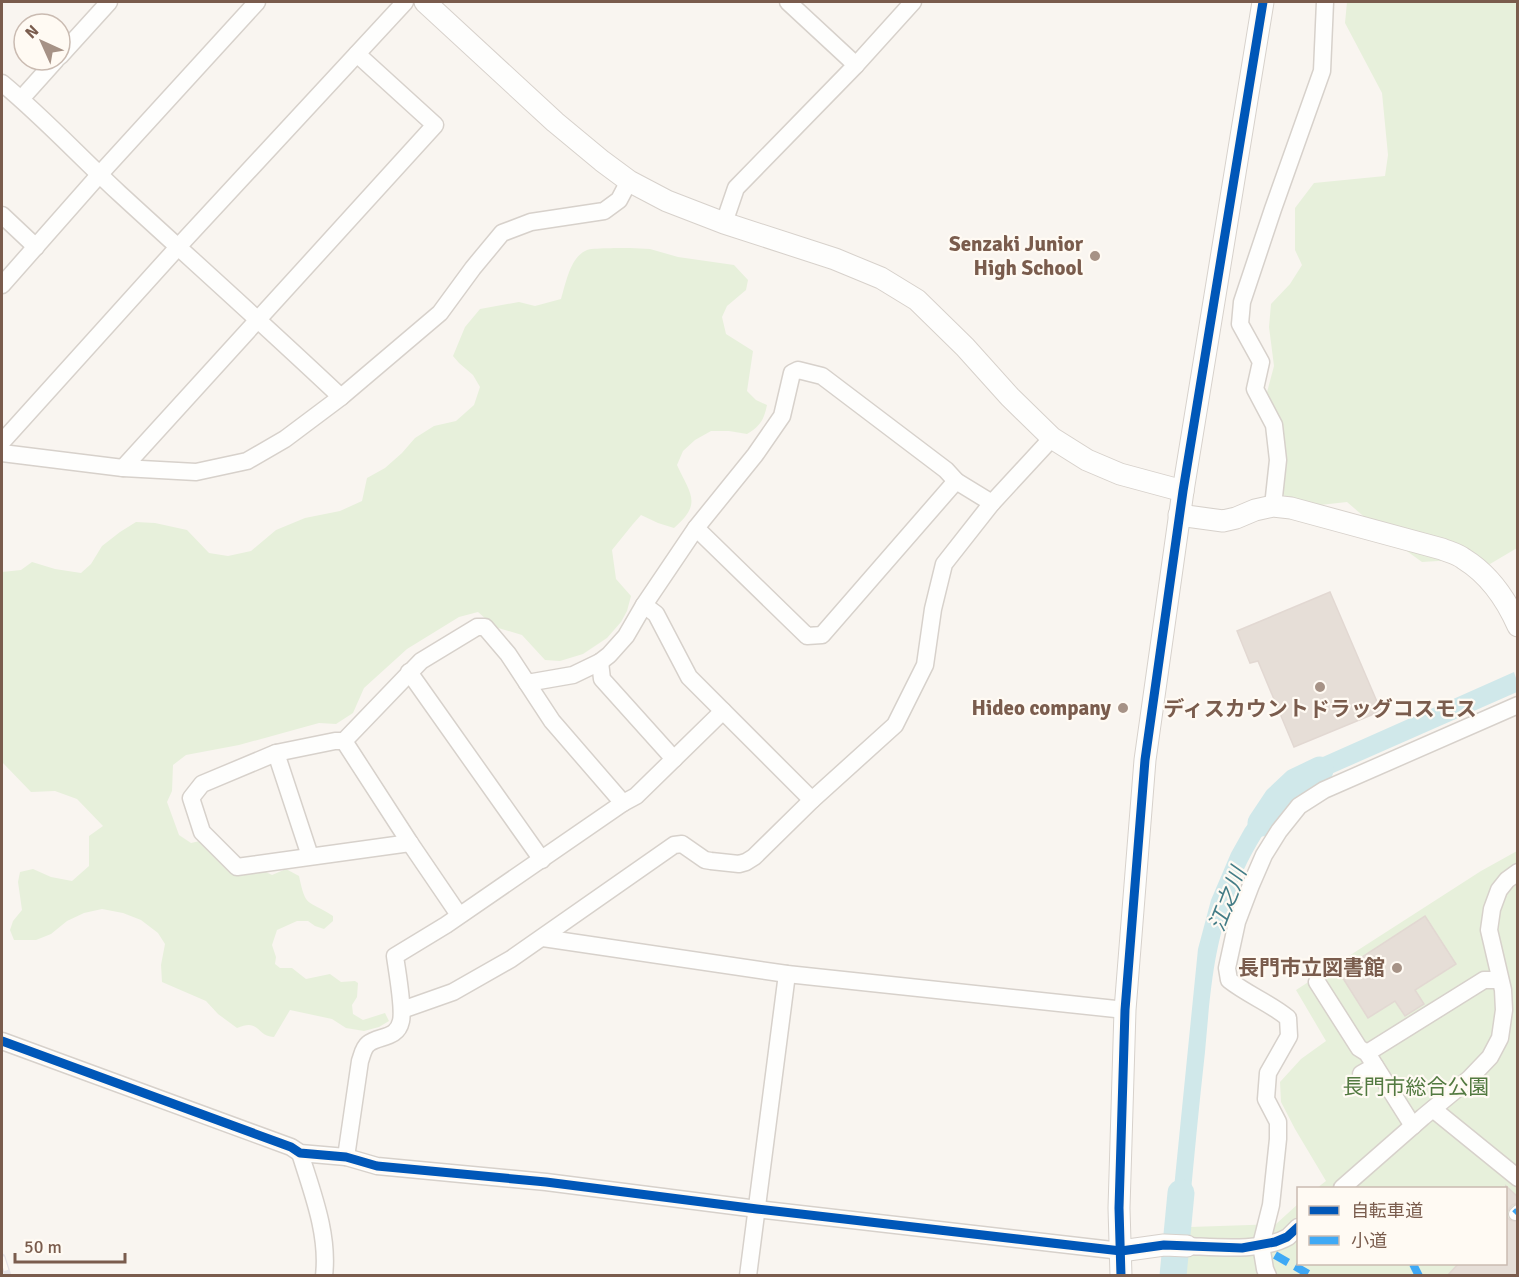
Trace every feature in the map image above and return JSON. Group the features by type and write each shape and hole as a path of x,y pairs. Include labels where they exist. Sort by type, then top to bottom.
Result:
{"street":[{"path":"72,43 109,2"},
{"path":"2,285 257,2"},
{"path":"2,442 178,247 405,2"},
{"path":"425,2 555,122 629,181 667,201 724,223 835,259 881,278 917,300 1052,438 1087,460 1120,474 1183,491"},
{"path":"788,2 856,65"},
{"path":"724,223 736,188 856,65 913,2"},
{"path":"1121,1275 1119,1208 1125,1010 1145,760 1179,515 1263,2"},
{"path":"1273,506 1278,460 1274,425 1255,389 1261,362 1240,324 1242,302 1322,70 1326,2"},
{"path":"123,468 435,125 357,54"},
{"path":"21,99 45,72"},
{"path":"2,83 341,397"},
{"path":"2,453 123,468 195,472 247,461 285,439 341,397 440,313 502,233 531,222 604,211 620,200 629,181"},
{"path":"2,215 36,247"},
{"path":"528,683 573,675 600,662 626,636 696,528 782,416 792,373 798,370 822,376 946,470 956,481 992,503"},
{"path":"402,1010 453,992 511,959 674,845 682,844 705,860 711,861 732,864 746,862 754,857 812,800 895,725 925,665 933,609 944,564 992,503 1052,438"},
{"path":"696,528 807,636 822,635 956,481"},
{"path":"1179,515 1223,521 1273,506 1291,508 1431,546 1463,558 1484,574 1501,594 1518,626"},
{"path":"644,605 656,614 689,677 812,800"},
{"path":"410,843 237,867 202,832 191,798 202,784 276,753 344,741 421,661 477,627 485,627 508,654 552,721 623,803"},
{"path":"600,662 602,679 674,759"},
{"path":"409,672 542,860"},
{"path":"1268,1275 1264,1269 1262,1245 1271,1205 1278,1122 1266,1099 1268,1073 1289,1036 1288,1018 1278,1009 1229,980 1227,968 1237,922 1251,885 1279,831 1299,806 1324,790 1518,705"},
{"path":"346,1158 363,1051 369,1043 396,1031 402,1020 395,956 636,796 723,711"},
{"path":"344,741 459,915"},
{"path":"276,753 310,856"},
{"path":"1343,1187 1456,1090 1490,1057 1500,1038 1504,1010 1503,990 1489,930 1492,909 1499,890 1518,872"},
{"path":"543,938 787,974 1125,1010"},
{"path":"748,1275 787,974"},
{"path":"1368,1065 1484,980 1500,980"},
{"path":"1317,982 1368,1065 1413,1126"},
{"path":"2,1041 291,1147 300,1153 346,1158 377,1166 546,1182 1121,1251 1164,1245 1242,1248 1262,1245 1287,1237 1297,1229"},
{"path":"1433,1109 1518,1178"},
{"path":"300,1153 322,1230 326,1265 324,1275"}],"green space":[{"path":"1347,2 1517,2 1517,548 1490,564 1454,560 1422,562 1390,539 1347,502 1320,505 1286,498 1269,471 1270,427 1266,396 1274,366 1269,327 1271,304 1290,284 1302,265 1295,250 1295,208 1314,183 1385,176 1388,155 1382,93 1345,23"},
{"path":"590,249 650,249 678,257 734,265 748,280 746,290 727,306 722,317 726,334 753,351 747,391 756,400 767,405 761,422 747,434 711,431 695,440 683,451 677,465 689,491 691,505 689,512 674,528 641,515 612,550 616,579 631,596 621,622 607,638 583,654 560,661 545,660 522,635 495,627 478,612 459,617 407,649 364,688 353,713 336,724 319,723 239,745 186,755 173,765 172,791 167,802 179,835 191,843 204,840 221,864 237,875 264,871 272,875 286,869 299,876 309,902 333,916 333,921 324,929 308,921 297,921 277,930 272,945 276,957 275,964 280,968 292,968 306,979 330,974 341,982 355,981 358,983 357,997 352,1005 353,1014 363,1020 385,1013 389,1021 379,1027 364,1031 346,1028 332,1019 290,1010 274,1037 250,1025 237,1028 218,1014 206,1001 162,982 161,965 165,944 158,933 141,920 123,913 102,909 84,913 67,921 51,934 36,940 14,940 10,930 13,921 22,910 18,882 20,872 33,869 51,877 72,881 89,866 89,836 103,826 77,799 55,791 31,792 2,762 2,572 21,570 32,562 81,573 91,564 102,546 136,522 155,523 187,530 209,553 228,556 251,551 276,530 305,518 340,511 362,501 367,478 385,468 415,438 434,426 456,421 474,405 480,387 473,375 453,356 465,327 480,309 519,302 535,306 561,299 573,264 581,253"},
{"name":"長門市総合公園","path":"1517,851 1517,1275 1186,1276 1190,1227 1276,1224 1297,1205 1297,1265 1507,1265 1507,1187 1318,1187 1326,1181 1281,1102 1280,1082 1301,1059 1326,1041 1296,990 1481,871"}],"water":[{"path":"1514,672 1517,692 1331,774 1296,796 1283,782 1307,764"},
{"path":"1276,787 1289,803 1272,822 1252,854 1235,889 1217,949 1189,1212 1185,1212 1182,1228 1170,1228 1198,949 1211,900 1231,853 1245,828"},
{"path":"1184,1266 1183,1275 1165,1275 1166,1267"}],"building":[{"name":"ディスカウントドラッグコスモス","path":"1330,592 1381,711 1294,747 1258,661 1250,663 1237,631"},
{"name":"長門市立図書館","path":"1425,916 1456,964 1415,990 1424,1004 1405,1016 1395,1001 1368,1018 1339,972"},
{"path":"1506,1186 1518,1197 1518,1203 1512,1205 1507,1212 1507,1187"},
{"path":"1507,1217 1518,1222 1518,1275 1448,1275 1457,1265 1507,1265"}],"waterway":[{"name":"江之川","path":"1261,823 1277,799 1295,782 1320,770"},
{"name":"江之川","path":"1173,1276 1181,1193"}],"railway":[{"path":"2,1257 8,1276"}],"marked path":[{"path":"1515,1214 1518,1211"},
{"path":"1275,1255 1312,1276"},
{"path":"1414,1265 1419,1276"}],"cycle path":[{"path":"1121,1276 1119,1208 1125,1010 1145,760 1183,491 1263,2"},
{"path":"2,1041 291,1147 300,1153 346,1157 377,1166 546,1182 1121,1251 1164,1245 1242,1248 1275,1242 1287,1237 1297,1228"}],"place":[{"name":"Senzaki Junior High School","path":"1095,256"},
{"name":"ディスカウントドラッグコスモス","path":"1320,687"},
{"name":"Hideo company","path":"1123,708"},
{"name":"長門市立図書館","path":"1397,968"}]}
